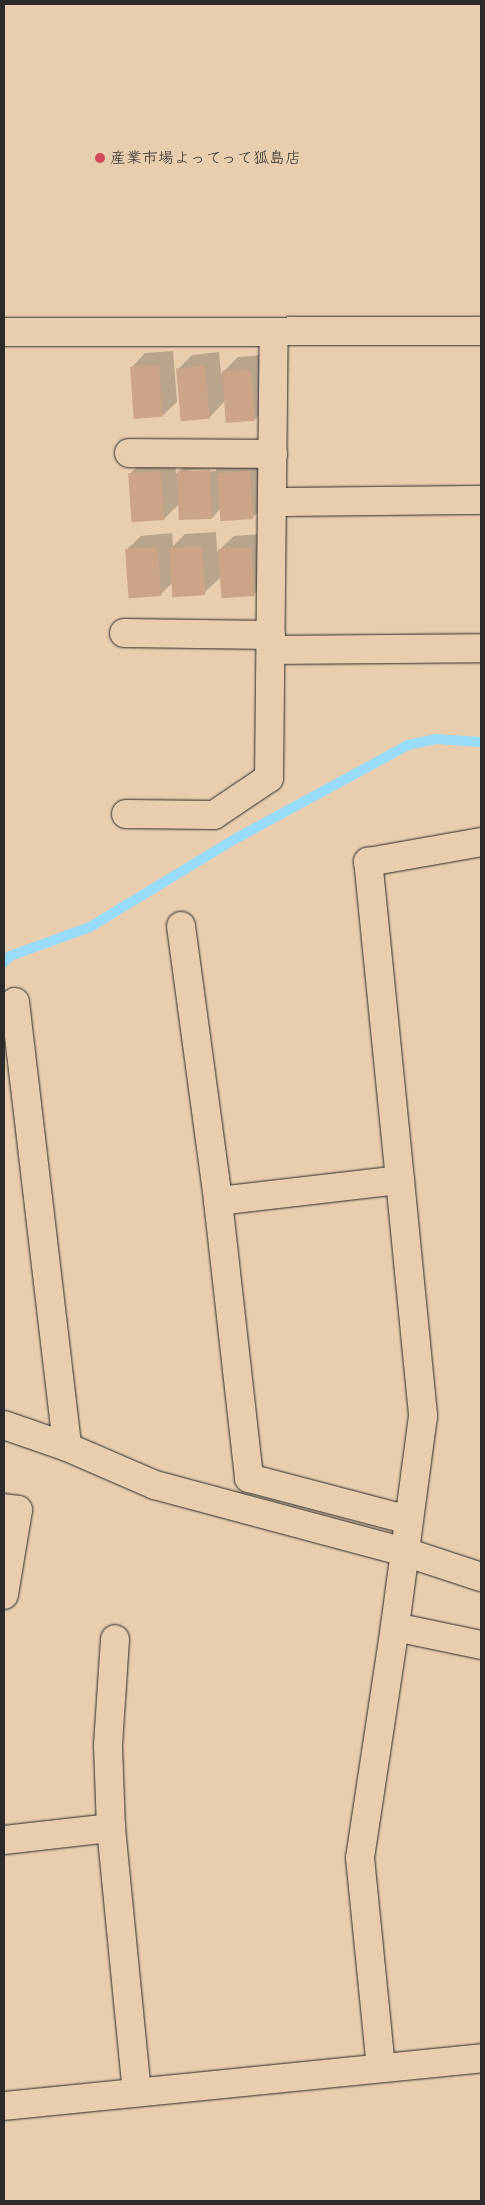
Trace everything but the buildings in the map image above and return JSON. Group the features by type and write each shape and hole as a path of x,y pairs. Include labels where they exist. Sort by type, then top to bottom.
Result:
{"street":[{"path":"4,332 481,331"},
{"path":"126,814 214,815 269,778 274,332"},
{"path":"129,453 273,454"},
{"path":"273,502 481,500"},
{"path":"124,633 271,642 481,648"},
{"path":"381,2068 360,1858 395,1627 423,1416 368,862 481,842"},
{"path":"181,926 218,1201 249,1478 409,1520"},
{"path":"15,1002 67,1447"},
{"path":"218,1201 400,1180"},
{"path":"4,1425 67,1447 155,1485 405,1552 481,1577"},
{"path":"4,1508 18,1510 4,1594"},
{"path":"395,1627 481,1645"},
{"path":"115,1639 108,1745 111,1828 137,2091"},
{"path":"4,1840 111,1828"},
{"path":"4,2106 137,2091 481,2058"}],"waterway":[{"path":"4,962 10,956 90,927 235,839 408,745 436,739 481,742"}],"place":[{"name":"産業市場よってって狐島店","path":"100,158"}]}
